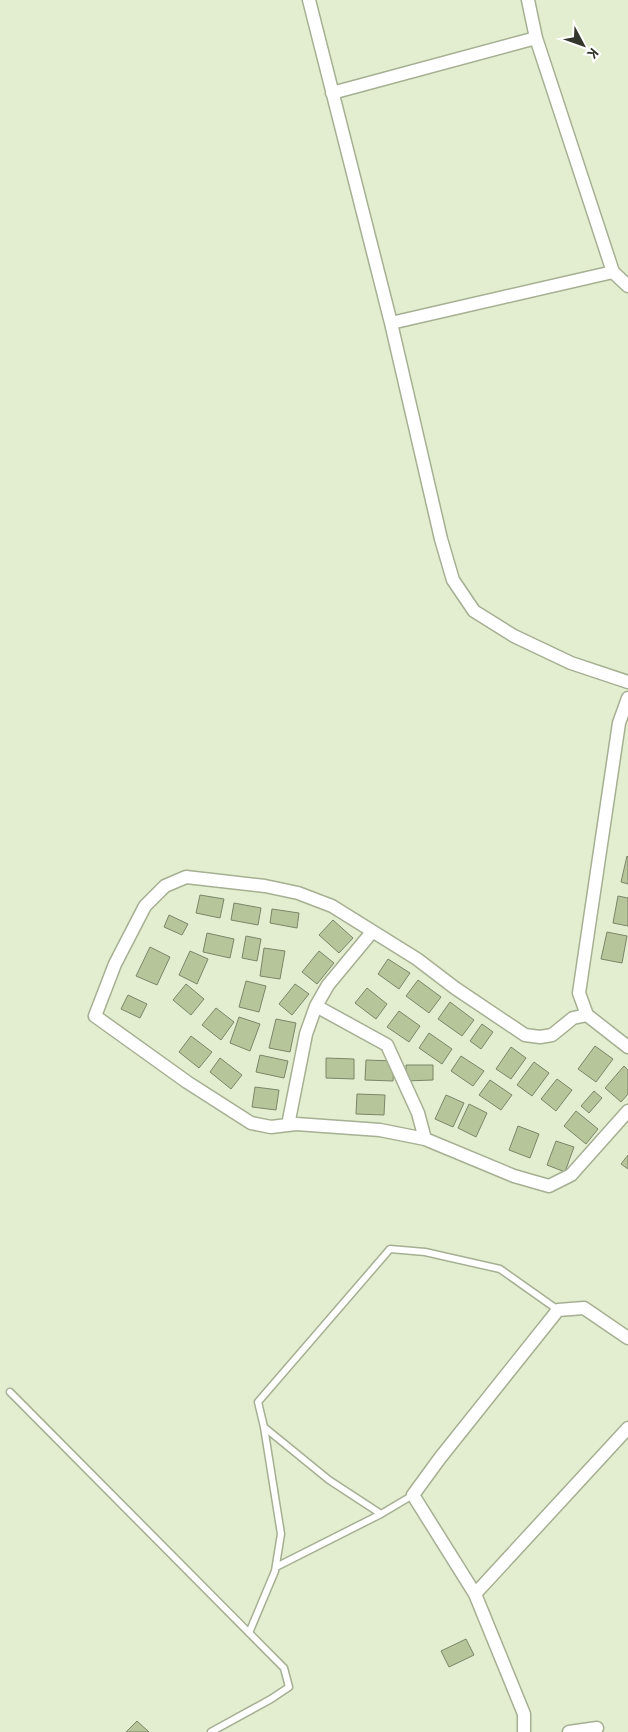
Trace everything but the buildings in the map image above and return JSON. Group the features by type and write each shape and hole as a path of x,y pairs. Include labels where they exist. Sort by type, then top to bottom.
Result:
{"street":[{"path":"309,0 391,323 441,539 453,580 474,611 514,636 571,664 628,682"},
{"path":"528,0 536,38 613,272 628,286"},
{"path":"332,93 536,38"},
{"path":"391,323 613,272"},
{"path":"628,698 618,723 579,993 587,1015 628,1048"},
{"path":"587,1015 573,1018 552,1035 540,1037 525,1035 455,988 417,959 332,906 298,894 265,886 186,877 165,886 145,906 115,964 95,1016 187,1082 251,1123 271,1127 296,1124 380,1130 425,1139 514,1176 549,1186 571,1175 628,1111"},
{"path":"288,1125 306,1034 316,1006 328,985 372,932"},
{"path":"316,1006 387,1045 418,1113 425,1139"},
{"path":"524,1732 524,1714 475,1594 413,1496 440,1458 558,1310 584,1308 628,1338"},
{"path":"475,1594 628,1428"},
{"path":"569,1732 597,1728"}],"lane":[{"path":"250,1633 276,1567 281,1534 264,1427 258,1402 390,1250 425,1252 500,1269 558,1310"},
{"path":"10,1392 284,1668 289,1687 211,1732"},
{"path":"264,1427 329,1480 381,1514"},
{"path":"276,1567 413,1496"}]}
